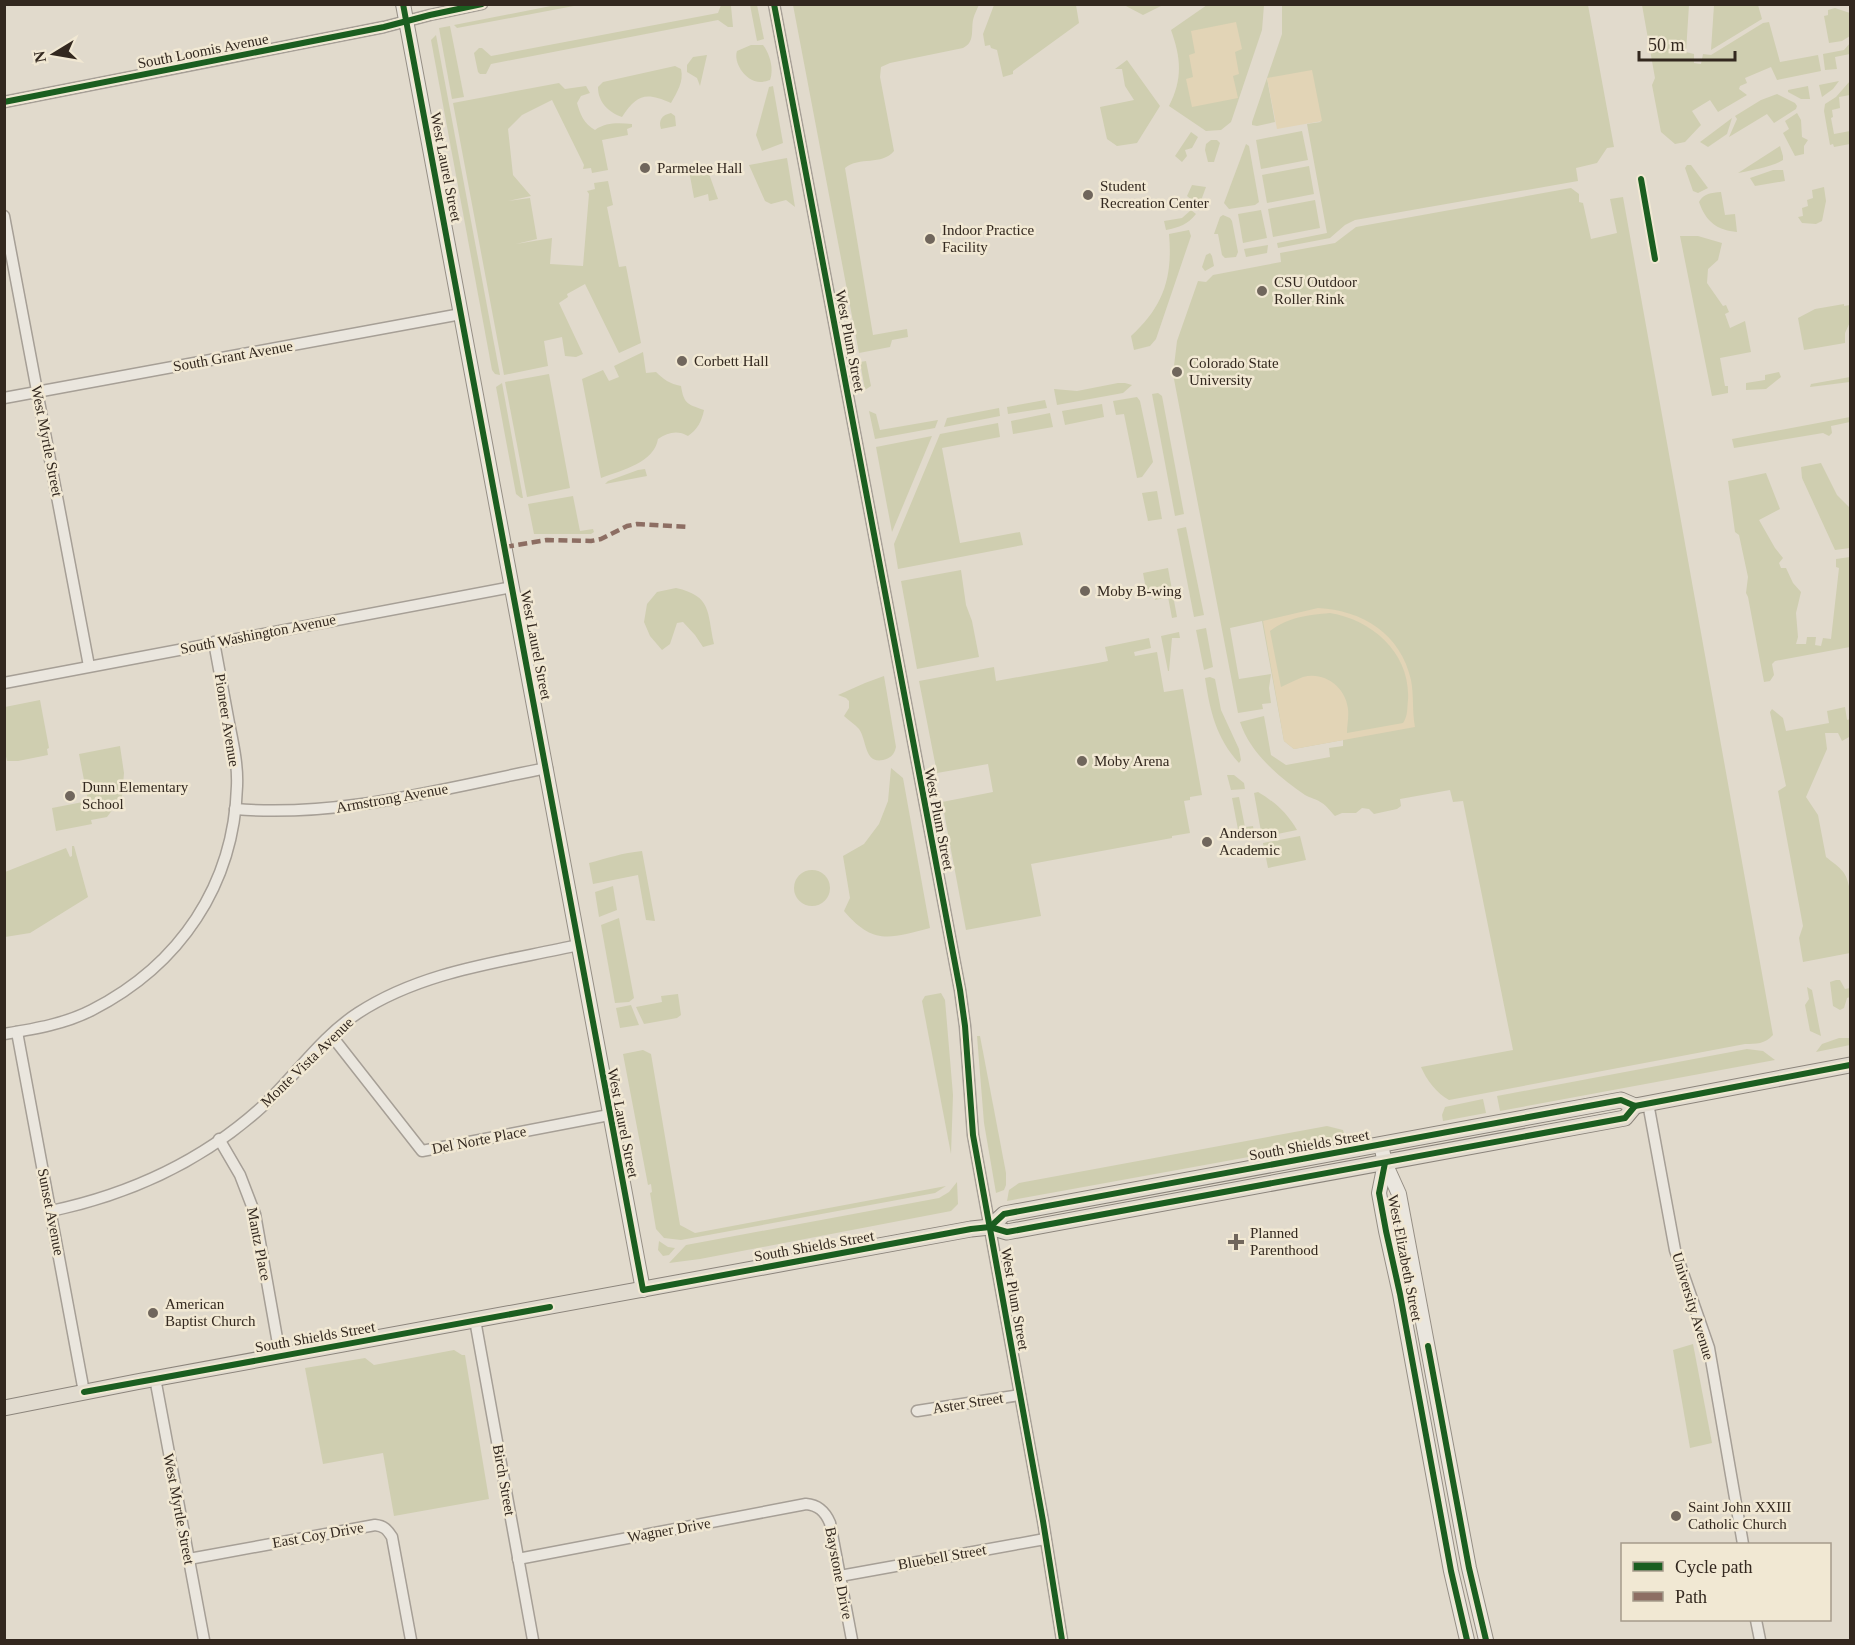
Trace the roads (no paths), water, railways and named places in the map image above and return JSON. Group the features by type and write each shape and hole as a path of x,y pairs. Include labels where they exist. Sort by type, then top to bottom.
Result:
{"main road":[{"name":"West Laurel Street","path":"404,4 642,1290"},
{"name":"South Shields Street","path":"990,1227 1004,1214 1621,1100 1642,1105 1851,1065"},
{"name":"South Shields Street","path":"4,1408 280,1355 990,1227 1007,1232 1385,1163 1625,1118 1642,1105"},
{"path":"1381,1145 1385,1163"},
{"name":"West Elizabeth Street","path":"1385,1163 1379,1193 1401,1294 1451,1571 1467,1641"},
{"name":"West Elizabeth Street","path":"1385,1163 1399,1194 1468,1568 1486,1641"}],"street":[{"name":"South Loomis Avenue","path":"4,102 384,27 482,4"},
{"name":"West Plum Street","path":"774,4 960,990 973,1136 1062,1641"},
{"name":"West Myrtle Street","path":"4,216 89,666"},
{"name":"South Grant Avenue","path":"4,398 461,314"},
{"name":"South Washington Avenue","path":"4,683 512,587"},
{"name":"Pioneer Avenue","path":"4,1034 58,1023 90,1011 125,991 160,963 181,940 203,909 217,882 229,848 237,784 234,752 214,642"},
{"name":"Armstrong Avenue","path":"235,809 267,812 344,808 547,768"},
{"name":"Monte Vista Avenue","path":"51,1211 138,1186 180,1167 263,1106 331,1035 356,1014 408,986 441,975 578,945"},
{"name":"Sunset Avenue","path":"17,1032 84,1392"},
{"name":"Del Norte Place","path":"331,1035 422,1151 609,1115"},
{"name":"University Avenue","path":"1642,1105 1675,1250 1709,1348 1743,1543"},
{"name":"Mantz Place","path":"219,1139 240,1174 255,1214 280,1355"},
{"name":"Birch Street","path":"475,1320 533,1641"},
{"name":"West Myrtle Street","path":"155,1378 204,1641"},
{"name":"Aster Street","path":"916,1411 1020,1395"},
{"name":"Wagner Drive","path":"518,1559 806,1504 820,1508"},
{"name":"Baystone Drive","path":"820,1508 827,1514 830,1523 852,1641"},
{"name":"East Coy Drive","path":"189,1559 380,1525 388,1530 392,1538 411,1641"},
{"name":"Bluebell Street","path":"840,1576 1045,1539"},
{"path":"1756,1621 1760,1641"}],"place":[{"name":"Parmelee Hall","path":"645,168"},
{"name":"Student Recreation Center","path":"1088,195"},
{"name":"Indoor Practice Facility","path":"930,239"},
{"name":"CSU Outdoor Roller Rink","path":"1262,291"},
{"name":"Corbett Hall","path":"682,361"},
{"name":"Colorado State University","path":"1177,372"},
{"name":"Moby B-wing","path":"1085,591"},
{"name":"Moby Arena","path":"1082,761"},
{"name":"Dunn Elementary School","path":"70,796"},
{"name":"Anderson Academic","path":"1207,842"},
{"name":"Planned Parenthood","path":"1236,1242"},
{"name":"American Baptist Church","path":"153,1313"},
{"name":"Saint John XXIII Catholic Church","path":"1676,1516"}]}
